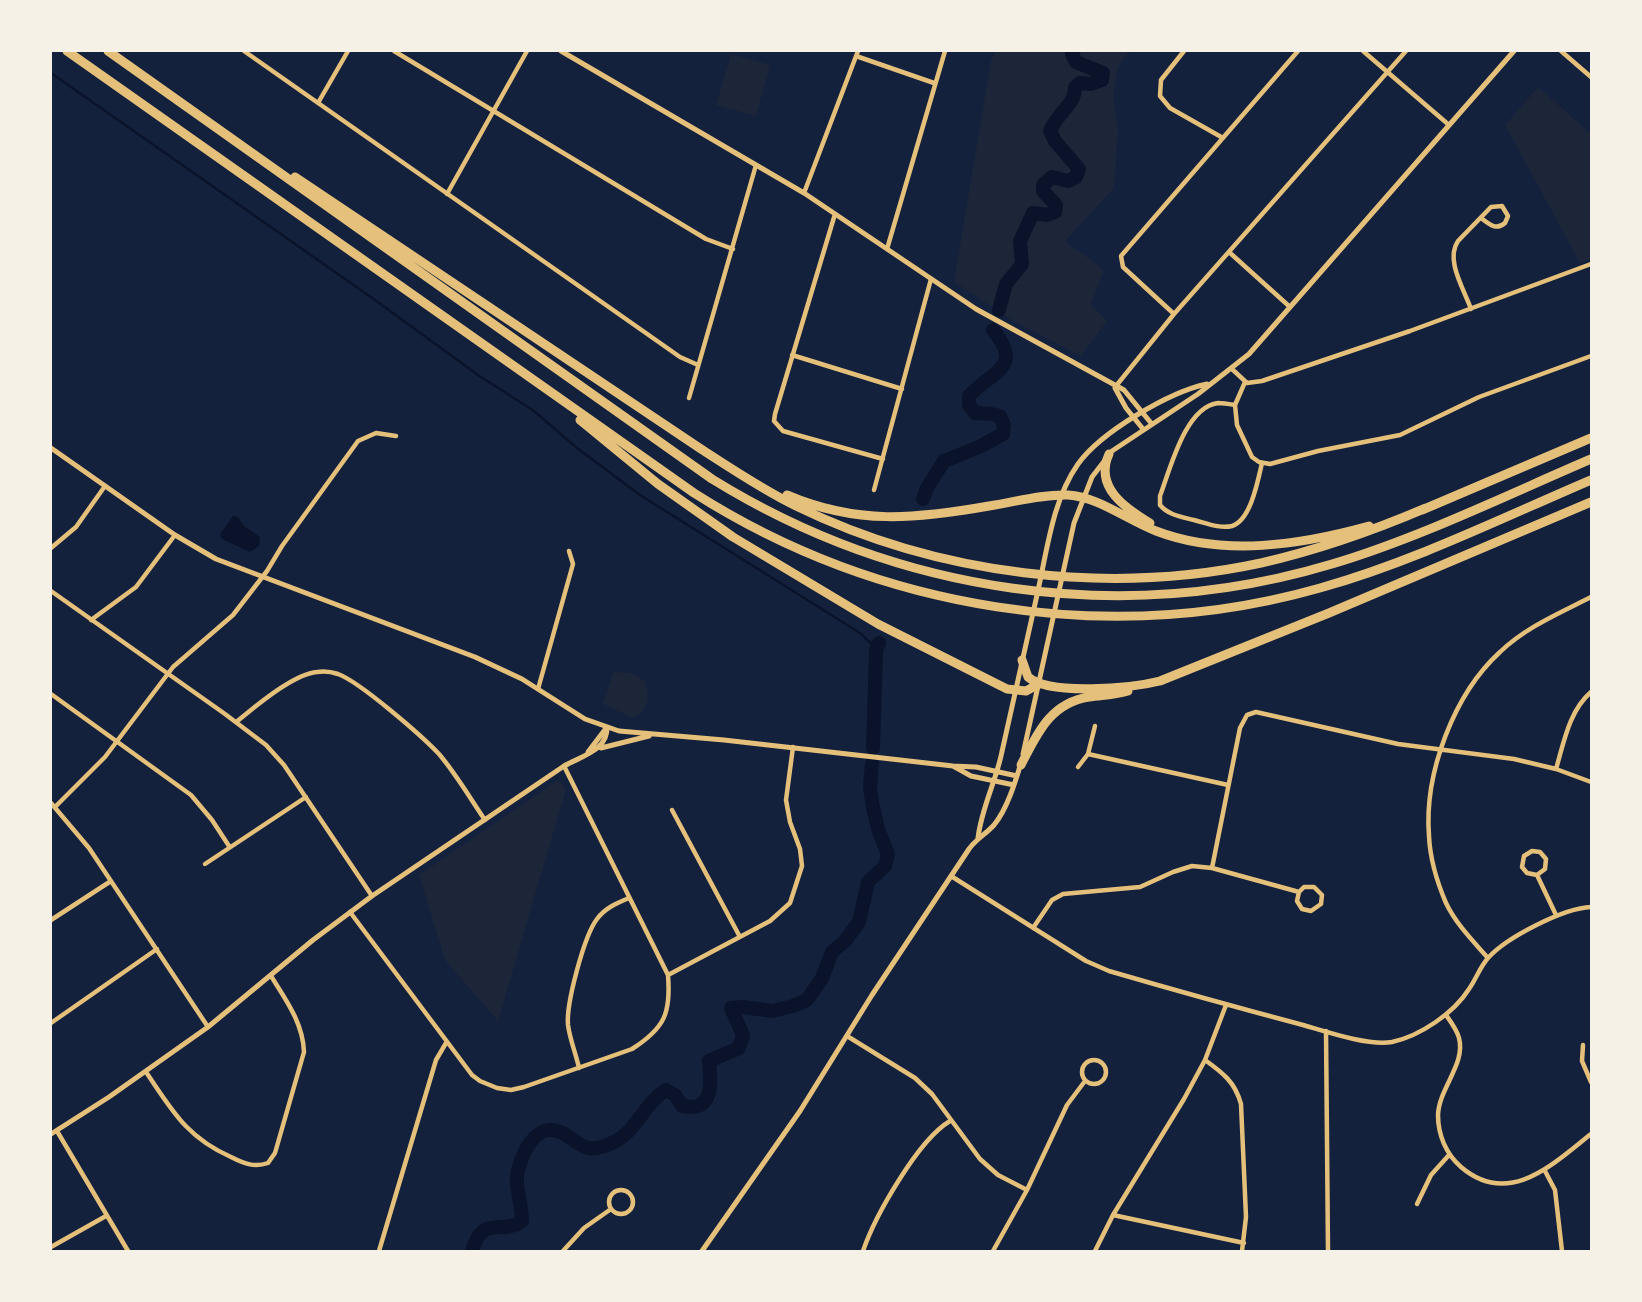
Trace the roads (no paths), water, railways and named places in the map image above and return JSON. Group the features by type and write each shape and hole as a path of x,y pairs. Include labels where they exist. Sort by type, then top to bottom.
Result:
{"highway":[{"path":"67,51 694,493 740,521 799,551 862,576 980,604 1046,613 1098,616 1165,615 1218,609 1284,597 1386,567 1591,481"},
{"path":"108,51 712,479 758,506 818,535 868,555 919,570 998,587 1091,596 1159,596 1239,586 1291,576 1368,552 1591,459"},
{"path":"145,77 723,463 798,507 888,543 963,562 1071,576 1158,576 1239,567 1325,546 1426,508 1591,438"},
{"path":"530,378 658,484 725,532 886,629 1004,688 1028,691 1039,684"},
{"path":"1109,454 1105,477 1114,495 1147,521 1196,542"},
{"path":"723,463 798,500 833,511 869,517 921,517 1061,495 1082,498 1153,530 1196,542 1243,546 1286,543 1353,530 1426,508"},
{"path":"1021,765 1041,727 1061,707 1079,699 1122,693 1160,681 1591,502"},
{"path":"1022,660 1028,677 1039,684 1092,688 1144,685"}],"street":[{"path":"244,51 680,357 698,365"},
{"path":"318,103 348,51"},
{"path":"394,51 706,239 733,249"},
{"path":"447,194 527,51"},
{"path":"561,51 804,193 992,318 1126,393 1151,423"},
{"path":"887,248 945,51"},
{"path":"1184,51 1161,80 1159,92 1166,106 1223,138"},
{"path":"1174,314 1125,268 1120,260 1298,51"},
{"path":"1363,51 1449,125"},
{"path":"1115,388 1174,314 1406,51"},
{"path":"702,1251 761,1168 951,876 978,838 996,823 1021,765 1069,547 1082,498 1094,474 1109,454 1249,355 1514,51"},
{"path":"1561,51 1591,77"},
{"path":"804,193 857,53 934,83"},
{"path":"689,398 756,165"},
{"path":"1471,309 1453,251 1458,241 1489,209 1497,205 1504,208 1508,216 1506,223 1498,227 1481,218"},
{"path":"835,214 774,416 778,428 883,459"},
{"path":"1229,252 1290,307"},
{"path":"1232,369 1245,382 1262,382 1591,264"},
{"path":"874,490 931,279"},
{"path":"792,355 902,388"},
{"path":"1245,382 1235,405 1236,421 1252,457 1262,463 1275,463 1318,451 1400,435 1479,397 1591,356"},
{"path":"978,838 980,821 998,771 1048,544 1061,495 1074,469 1090,449 1133,418 1188,390 1211,384"},
{"path":"1115,388 1143,429"},
{"path":"1235,405 1219,403 1207,407 1191,422 1182,438 1160,496 1160,505 1170,513 1210,524 1224,527 1235,525 1245,515 1262,463"},
{"path":"208,1027 77,832 53,805 96,768 178,661 233,615 358,441 376,433 396,436"},
{"path":"51,448 175,535 216,559 475,657 538,688 585,719 607,727 653,735 970,766 1017,776"},
{"path":"51,548 76,527 105,486"},
{"path":"90,620 136,587 175,535"},
{"path":"538,688 572,564 569,551"},
{"path":"51,591 236,722 276,755 372,896"},
{"path":"1488,958 1450,910 1431,852 1430,801 1434,776 1458,706 1491,660 1530,629 1591,597"},
{"path":"236,722 306,675 320,671 337,673 366,692 431,746 485,820"},
{"path":"1556,769 1573,716 1591,692"},
{"path":"51,694 191,795 229,846"},
{"path":"1212,868 1240,728 1247,715 1256,712 1381,741 1514,759 1556,769 1591,782"},
{"path":"1077,767 1088,754 1095,726"},
{"path":"598,749 607,737 607,727"},
{"path":"589,752 607,727"},
{"path":"128,1251 54,1133 208,1027 372,896 565,766 589,752 653,735"},
{"path":"668,975 781,913 790,902 798,883 802,857 786,800 793,747"},
{"path":"1088,754 1228,785"},
{"path":"350,912 446,1043 480,1081 497,1088 512,1090 632,1049 657,1030 666,1014 668,975 565,766"},
{"path":"953,766 966,774 1014,785"},
{"path":"205,864 306,796"},
{"path":"672,810 740,937"},
{"path":"1530,851 1540,852 1546,859 1545,869 1537,875 1527,873 1522,867 1524,856 1530,851"},
{"path":"1033,928 1052,900 1063,894 1148,885 1182,868 1192,866 1212,868 1299,892 1307,887 1316,888 1322,895 1321,905 1311,911 1303,909 1297,901 1299,892"},
{"path":"1537,875 1556,915"},
{"path":"951,876 1101,968 1226,1005 1384,1043 1400,1039 1446,1015 1461,1000 1488,958 1505,945 1556,915 1591,907"},
{"path":"51,920 111,881"},
{"path":"579,1068 568,1025 572,993 587,941 596,920 610,907 629,898"},
{"path":"51,1023 157,949"},
{"path":"146,1072 193,1136 211,1148 250,1165 268,1163 275,1153 303,1052 302,1035 296,1019 271,976"},
{"path":"1095,1251 1205,1060 1226,1005"},
{"path":"1446,1015 1458,1035 1460,1046 1458,1059 1439,1106 1441,1134 1449,1155 1473,1176 1493,1183 1508,1184 1527,1180 1545,1171 1591,1134"},
{"path":"1326,1031 1328,1251"},
{"path":"847,1036 915,1078 932,1094 968,1145 989,1168 1027,1190"},
{"path":"379,1251 436,1060 446,1043"},
{"path":"1583,1045 1582,1062 1591,1082"},
{"path":"1095,1060 1102,1063 1105,1074 1102,1080 1095,1084 1085,1081 1082,1072 1084,1065 1095,1060"},
{"path":"1205,1060 1227,1075 1241,1104 1246,1217 1242,1251"},
{"path":"993,1251 1027,1190 1067,1105 1085,1081"},
{"path":"864,1251 873,1224 894,1189 933,1133 950,1121"},
{"path":"1417,1204 1431,1175 1449,1155"},
{"path":"1545,1171 1555,1190 1562,1251"},
{"path":"625,1191 631,1196 631,1207 626,1213 617,1213 611,1209 609,1198 614,1192 625,1191"},
{"path":"563,1251 584,1228 611,1209"},
{"path":"1114,1215 1244,1242"},
{"path":"51,1247 106,1216"}],"waterway":[{"path":"999,310 1006,284 1022,264 1020,241 1033,213 1047,215 1055,212 1056,205 1043,191 1043,185 1052,177 1068,181 1076,177 1079,169 1050,131 1072,99 1075,87 1080,83 1091,84 1102,80 1103,73 1076,62 1073,51"},
{"path":"51,73 478,375 534,411 577,448 640,495 860,633 876,648"},
{"path":"923,499 944,461 1003,434 1004,425 1000,416 975,413 969,405 969,396 1002,368 1005,361 1006,353 993,330"},
{"path":"873,748 876,651 879,643"},
{"path":"472,1251 482,1232 522,1221 517,1176 526,1149 538,1135 553,1130 585,1147 601,1147 628,1132 651,1103 666,1090 675,1095 682,1106 700,1105 709,1094 709,1061 739,1048 743,1035 731,1008 772,1011 807,1000 822,978 832,952 845,941 859,922 868,882 885,866 888,854 879,832 870,787 872,763"}]}
